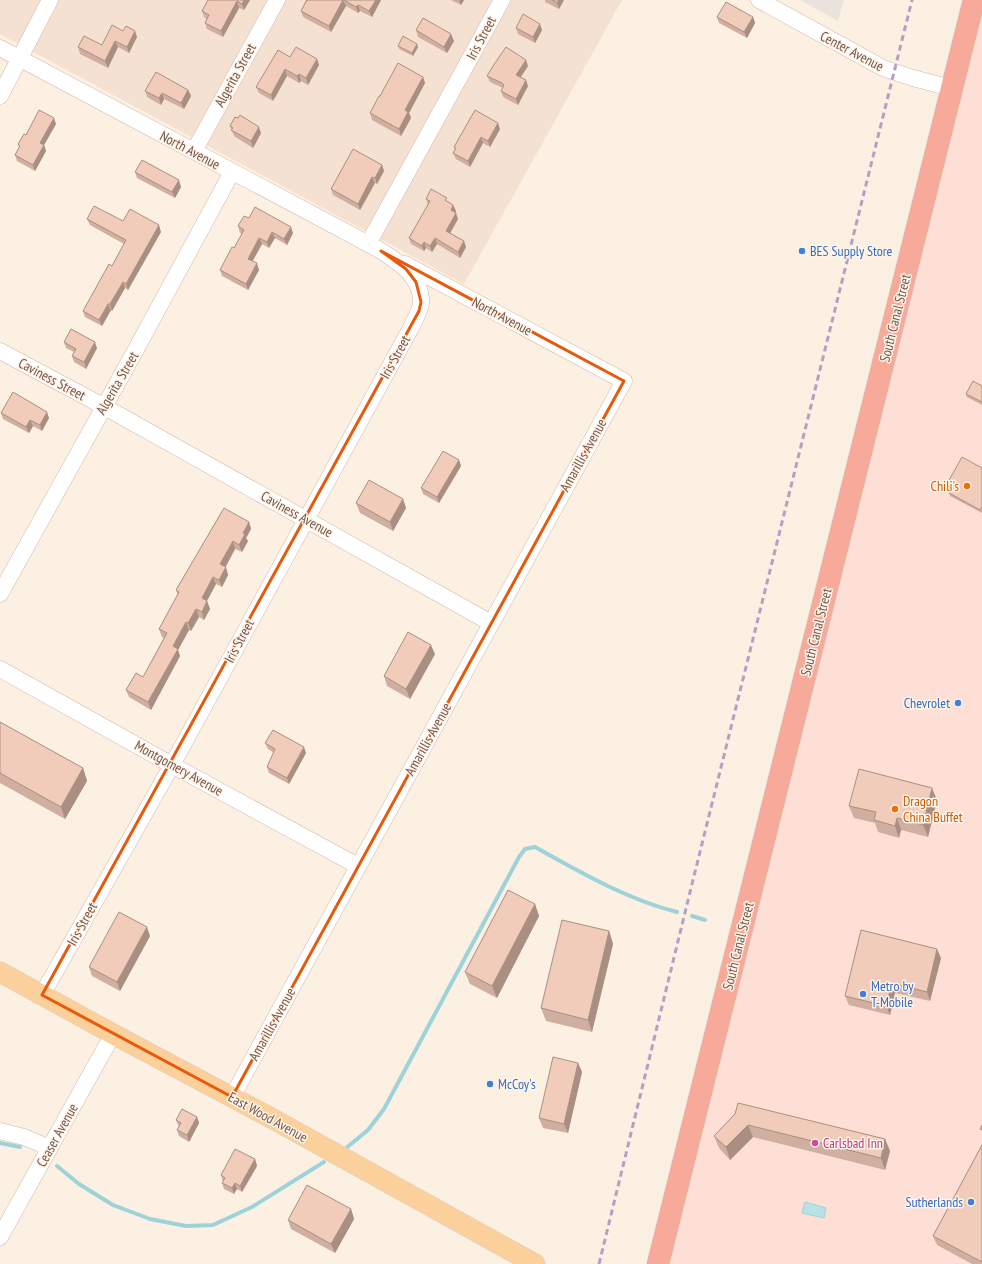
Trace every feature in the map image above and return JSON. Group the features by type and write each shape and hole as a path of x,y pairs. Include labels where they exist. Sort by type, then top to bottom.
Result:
{"highway":[{"name":"South Canal Street","path":"658,1264 974,0"}],"main road":[{"name":"East Wood Avenue","path":"0,972 232,1097 535,1264"}],"street":[{"path":"0,96 50,0"},
{"name":"Algerita Street","path":"194,151 277,0"},
{"name":"Iris Street","path":"375,248 502,0"},
{"name":"Center Avenue","path":"759,0 883,68 951,88"},
{"name":"North Avenue","path":"0,48 624,381"},
{"name":"Algerita Street","path":"0,594 103,406 134,353 232,172"},
{"name":"North Avenue","path":"375,248 406,269 416,282"},
{"name":"Iris Street","path":"42,995 172,765 419,311 421,302 416,282"},
{"name":"Caviness Street","path":"0,351 103,406"},
{"name":"Amarillis Avenue","path":"232,1097 624,381"},
{"name":"Caviness Avenue","path":"103,406 491,623"},
{"name":"Montgomery Avenue","path":"0,669 358,866"},
{"name":"Ceaser Avenue","path":"0,1236 113,1034"},
{"path":"0,1131 24,1137 50,1148"}],"highlighted area":[{"path":"381,251 624,381 232,1097 42,995 419,311 421,302 416,282 406,269"}],"shaded area":[{"path":"0,0 622,0 464,284 0,34"},
{"path":"800,0 844,0 838,21"},
{"path":"982,0 982,1264 658,1264"}],"water":[{"path":"805,1202 826,1208 824,1218 802,1213"}],"building":[{"path":"208,0 244,0 242,4 237,1 221,31 205,23 209,15 202,11"},
{"path":"307,0 343,0 329,26 301,11"},
{"path":"344,0 376,0 369,11 358,5 356,7"},
{"path":"552,0 559,0 557,3"},
{"path":"726,2 753,17 744,32 717,17"},
{"path":"523,14 540,24 533,37 516,28"},
{"path":"423,18 451,34 444,47 416,30"},
{"path":"112,25 123,31 126,26 135,31 127,47 115,41 105,61 78,47 84,36 102,45"},
{"path":"403,36 417,44 412,53 398,46"},
{"path":"296,47 317,59 306,78 299,74 297,76 285,69 271,95 256,87 278,50 290,57"},
{"path":"506,47 526,60 516,75 526,80 516,99 501,91 504,85 502,83 487,76"},
{"path":"398,63 423,77 405,110 408,112 399,129 370,113"},
{"path":"156,72 188,90 181,103 162,93 159,98 145,91"},
{"path":"39,110 54,118 40,143 44,145 33,165 15,155 20,146 18,144 24,134 26,135"},
{"path":"475,110 498,123 488,141 481,137 468,161 453,153 456,148 454,147"},
{"path":"240,115 259,127 251,141 231,130 233,128 230,126 235,117 238,118"},
{"path":"353,149 382,165 375,178 372,177 358,204 331,189"},
{"path":"142,160 179,180 172,192 135,172"},
{"path":"431,189 447,198 445,200 453,205 451,210 456,213 446,231 464,241 458,252 435,238 430,246 424,242 422,246 409,238 430,201 426,199"},
{"path":"94,206 123,221 130,209 159,225 126,284 123,282 99,320 83,311 109,264 112,266 126,240 87,219"},
{"path":"255,207 291,227 284,239 272,232 267,242 259,238 248,259 257,263 246,284 220,270 232,247 234,248 244,230 238,226 244,216 249,218"},
{"path":"71,329 95,342 84,362 72,356 76,349 64,342"},
{"path":"973,381 982,386 982,402 966,394"},
{"path":"13,392 47,412 40,425 30,420 26,427 1,413"},
{"path":"443,451 459,460 437,497 421,488"},
{"name":"Chili's","path":"962,457 982,468 982,507 980,510 949,493 954,485 948,482"},
{"path":"369,480 403,499 390,522 356,503"},
{"path":"224,508 249,522 243,533 245,534 239,545 233,541 220,564 226,567 219,580 213,577 202,598 207,601 202,612 196,609 188,623 186,622 173,646 178,649 148,702 126,690 136,673 143,677 167,633 159,629 179,592 176,590"},
{"path":"408,632 431,645 406,689 384,676"},
{"path":"0,722 83,768 61,807 0,773"},
{"path":"273,730 304,747 287,778 267,767 275,749 265,743"},
{"name":"Dragon China Buffet","path":"859,769 932,788 923,825 897,818 895,826 874,820 876,812 849,806"},
{"path":"508,890 535,904 492,986 465,972"},
{"path":"119,912 147,927 117,982 89,967"},
{"path":"562,920 609,931 588,1020 541,1008"},
{"path":"861,930 937,949 927,992 892,983 886,1006 845,996"},
{"path":"553,1057 578,1063 564,1124 539,1118"},
{"path":"738,1103 885,1139 881,1158 748,1125 726,1147 714,1136 735,1114"},
{"path":"182,1109 197,1117 187,1135 177,1130 181,1123 176,1120"},
{"name":"Sutherlands","path":"982,1145 982,1262 933,1236"},
{"path":"235,1149 255,1159 240,1186 235,1183 232,1188 222,1183 225,1178 221,1175"},
{"path":"307,1185 351,1209 331,1244 288,1220"}],"waterway":[{"path":"345,1149 368,1130 384,1109 519,857 525,849 535,847 604,884 640,900 677,912"},
{"path":"692,916 705,920"},
{"path":"0,1143 20,1147"},
{"path":"57,1166 79,1184 113,1205 150,1219 186,1226 213,1225 252,1207 324,1162"}],"railway":[{"path":"599,1264 912,0"}],"place":[{"name":"BES Supply Store","path":"802,251"},
{"name":"Chili's","path":"967,486"},
{"name":"Chevrolet","path":"958,703"},
{"name":"Dragon China Buffet","path":"895,809"},
{"name":"Metro by T-Mobile","path":"863,994"},
{"name":"McCoy's","path":"490,1084"},
{"name":"Carlsbad Inn","path":"815,1143"},
{"name":"Sutherlands","path":"971,1202"}]}
